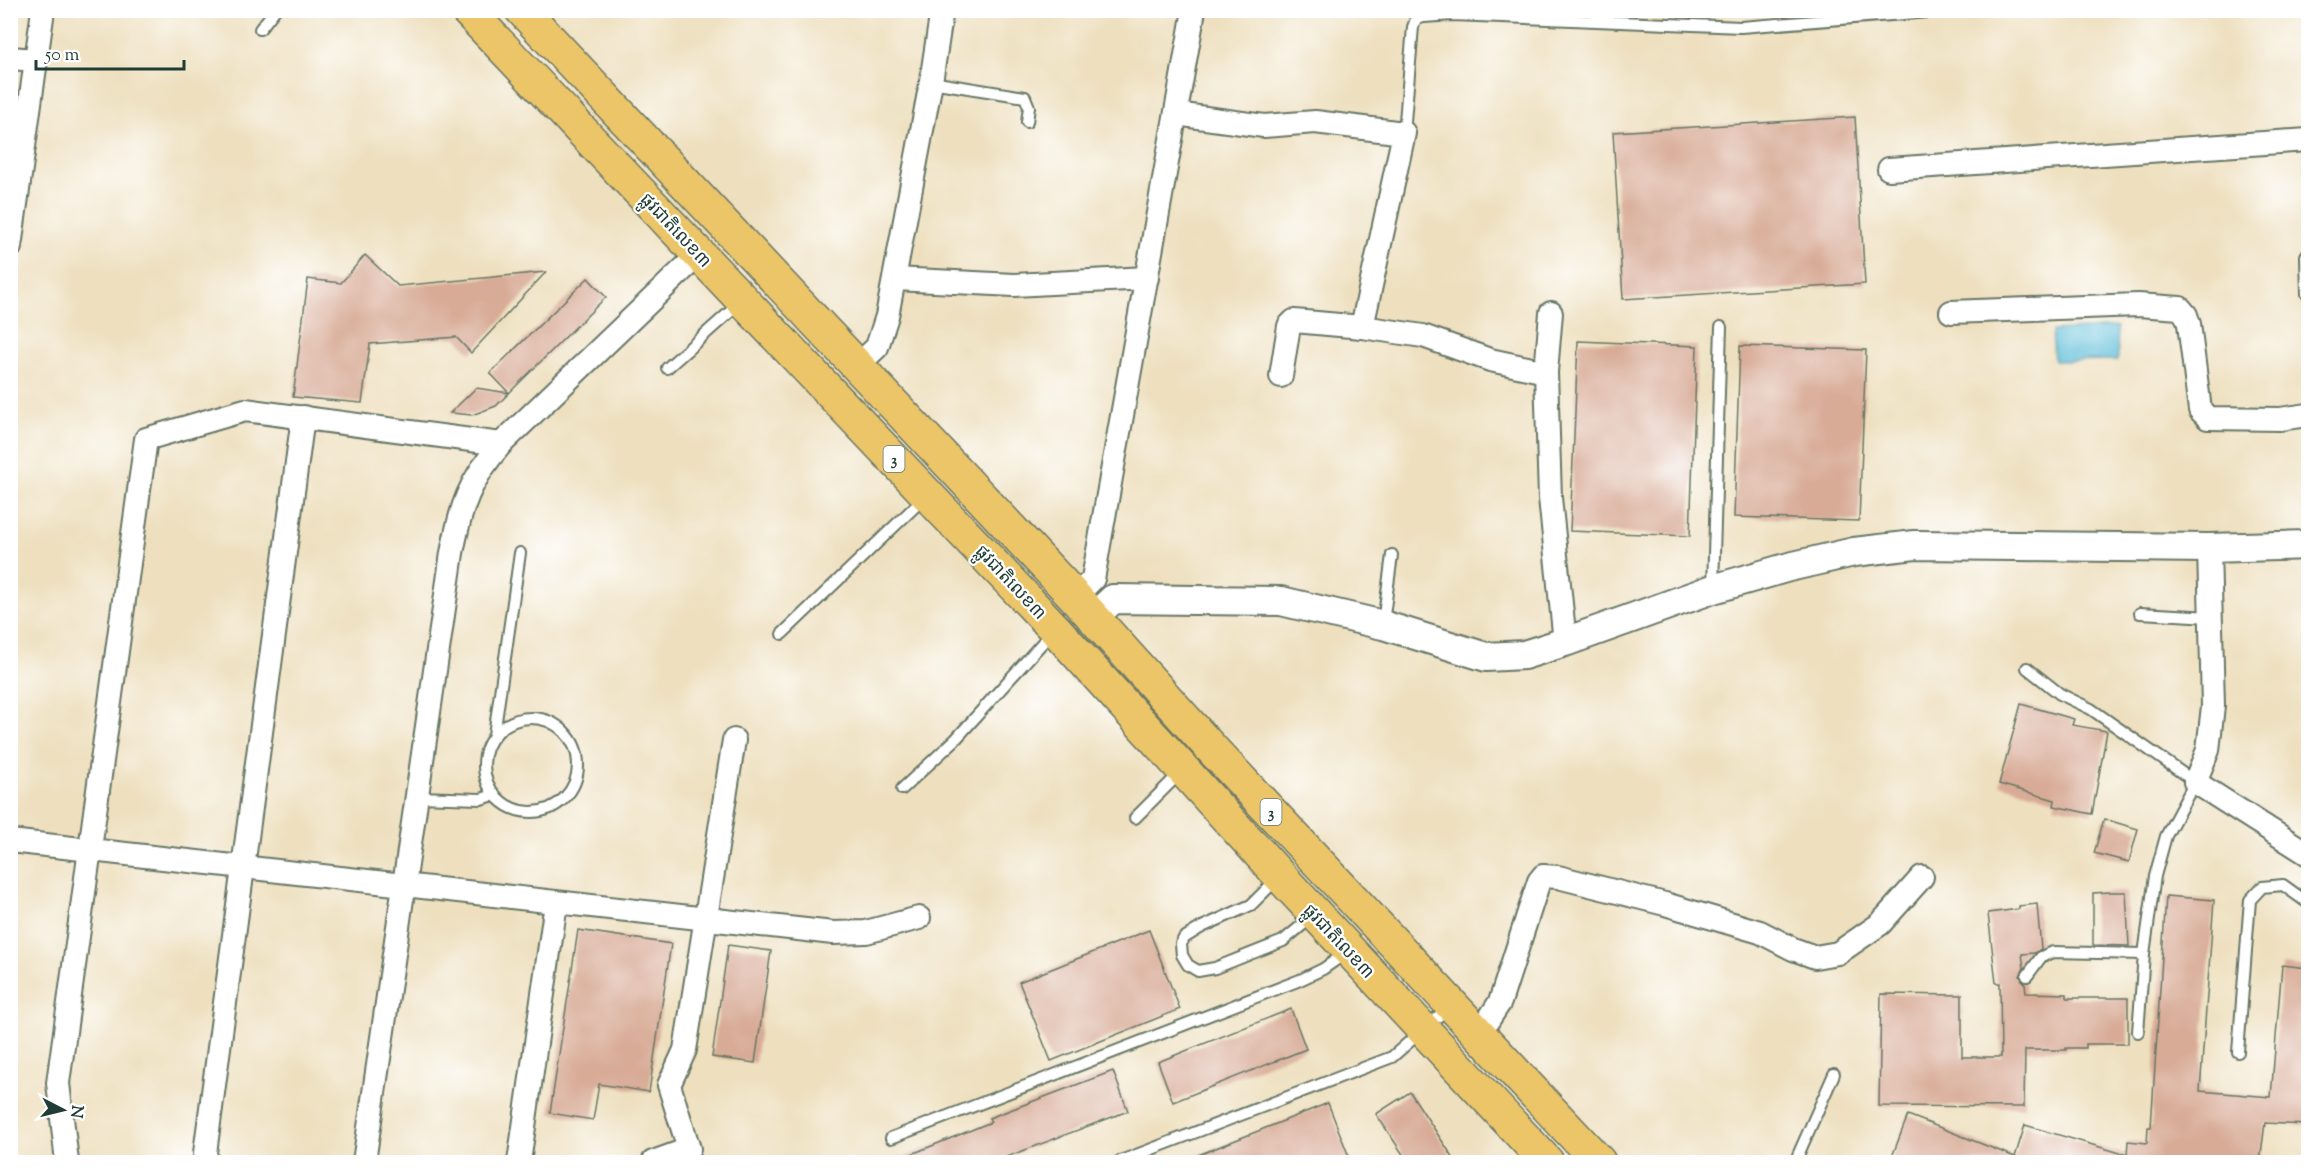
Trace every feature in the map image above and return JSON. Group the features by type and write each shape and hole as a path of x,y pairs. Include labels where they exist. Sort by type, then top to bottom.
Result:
{"highway":[{"name":"ផ្លូវជាតិលេខ៣","path":"467,10 1055,629 1349,951 1547,1162"},
{"name":"ផ្លូវជាតិលេខ៣","path":"524,11 858,365 1094,598 1210,747 1599,1162"}],"street":[{"path":"10,247 43,10"},
{"path":"858,365 876,347 895,279 942,10"},
{"path":"1194,10 1094,598 1281,601 1383,625 1486,657 1524,655 1713,590 1789,567 1854,552 1915,545 2209,548 2308,545"},
{"path":"10,58 36,60"},
{"path":"1176,114 1264,126 1315,122 1404,133 1362,327"},
{"path":"1889,169 2308,140"},
{"path":"364,1162 406,886 452,552 458,521 468,489 483,465 501,444 699,254"},
{"path":"895,279 1014,285 1147,278"},
{"path":"1952,312 2138,305 2180,308 2189,324 2200,410 2208,418 2280,419 2308,415"},
{"path":"1551,313 1546,372 1550,498 1565,642"},
{"path":"1281,376 1289,326 1294,321 1362,327 1423,336 1490,360 1546,372"},
{"path":"67,1162 58,1083 146,439 245,410 501,444"},
{"path":"207,1162 205,1153 303,417"},
{"path":"2209,548 2213,706 2208,750 2195,782 2308,854"},
{"path":"653,1162 689,1149 669,1085 685,1050 734,740"},
{"path":"10,841 833,933 866,932 919,918"},
{"path":"1479,1034 1500,1002 1539,881 1543,876 1558,877 1665,904 1760,932 1793,949 1815,957 1838,953 1880,924 1922,877"},
{"path":"519,1162 556,903"}],"lane":[{"path":"260,29 275,10"},
{"path":"1404,133 1413,27 1416,19 1424,16 1452,13 1740,27 1954,10"},
{"path":"931,82 1025,97 1029,107 1027,122"},
{"path":"2307,294 2306,256 2308,253"},
{"path":"667,368 742,301"},
{"path":"1713,590 1721,327"},
{"path":"782,634 928,495"},
{"path":"494,735 511,722 531,717 552,722 568,736 578,755 578,776 568,795 551,809 531,814 510,808 494,795 484,776 485,755 494,735 520,553"},
{"path":"1383,625 1392,555"},
{"path":"2140,613 2211,617"},
{"path":"902,789 955,740 1055,629"},
{"path":"2027,668 2060,694 2091,709 2195,782 2166,836 2155,876 2144,954 2138,1032"},
{"path":"1135,818 1183,770"},
{"path":"418,797 482,799 494,795"},
{"path":"1280,876 1251,905 1202,927 1184,938 1181,944 1182,955 1188,965 1198,971 1215,968 1274,945 1283,941 1315,914"},
{"path":"2238,1052 2250,900 2262,888 2283,885 2308,903"},
{"path":"891,1138 1300,980 1323,969 1349,951"},
{"path":"2027,976 2041,957 2053,952 2144,954"},
{"path":"1118,1162 1392,1057 1452,1005"},
{"path":"1795,1162 1834,1074"}],"water":[{"path":"2117,327 2118,360 2054,361 2052,331"}],"building":[{"path":"1855,117 1865,284 1623,299 1613,132"},
{"path":"365,255 398,286 546,272 471,353 456,337 370,344 362,403 293,397 308,279 341,283"},
{"path":"588,278 606,297 509,393 490,373"},
{"path":"1578,341 1697,346 1690,536 1570,531"},
{"path":"1740,346 1866,350 1859,521 1734,517"},
{"path":"476,388 509,393 496,406 472,415 450,413"},
{"path":"2021,704 2074,719 2072,725 2107,731 2092,814 2054,806 2055,800 1999,784"},
{"path":"2104,819 2138,829 2129,862 2094,853"},
{"path":"2126,892 2129,946 2093,945 2093,893"},
{"path":"2166,896 2214,900 2200,1091 2271,1097 2282,965 2308,968 2308,1125 2265,1123 2260,1162 1890,1162 1908,1115 2015,1157 2025,1125 2127,1155 2128,1141 2147,1143 2148,1127 2151,1127"},
{"path":"2037,904 2041,949 2035,953 2022,954 2024,968 2020,976 2025,983 2026,993 2067,994 2067,998 2128,998 2128,1044 2086,1044 2086,1048 2066,1048 2066,1050 2025,1050 2024,1107 1879,1106 1881,994 1962,995 1962,1057 2001,1057 2000,983 1996,983 1988,913"},
{"path":"578,930 671,944 649,1092 599,1084 593,1120 550,1113"},
{"path":"1149,930 1180,1009 1051,1061 1019,982"},
{"path":"728,945 771,951 755,1063 712,1057"},
{"path":"1291,1009 1306,1049 1173,1102 1158,1062"},
{"path":"1113,1071 1128,1111 993,1162 892,1162 991,1122 989,1118"},
{"path":"1410,1092 1456,1162 1408,1162 1376,1114"},
{"path":"1328,1103 1351,1162 1181,1162"}]}
